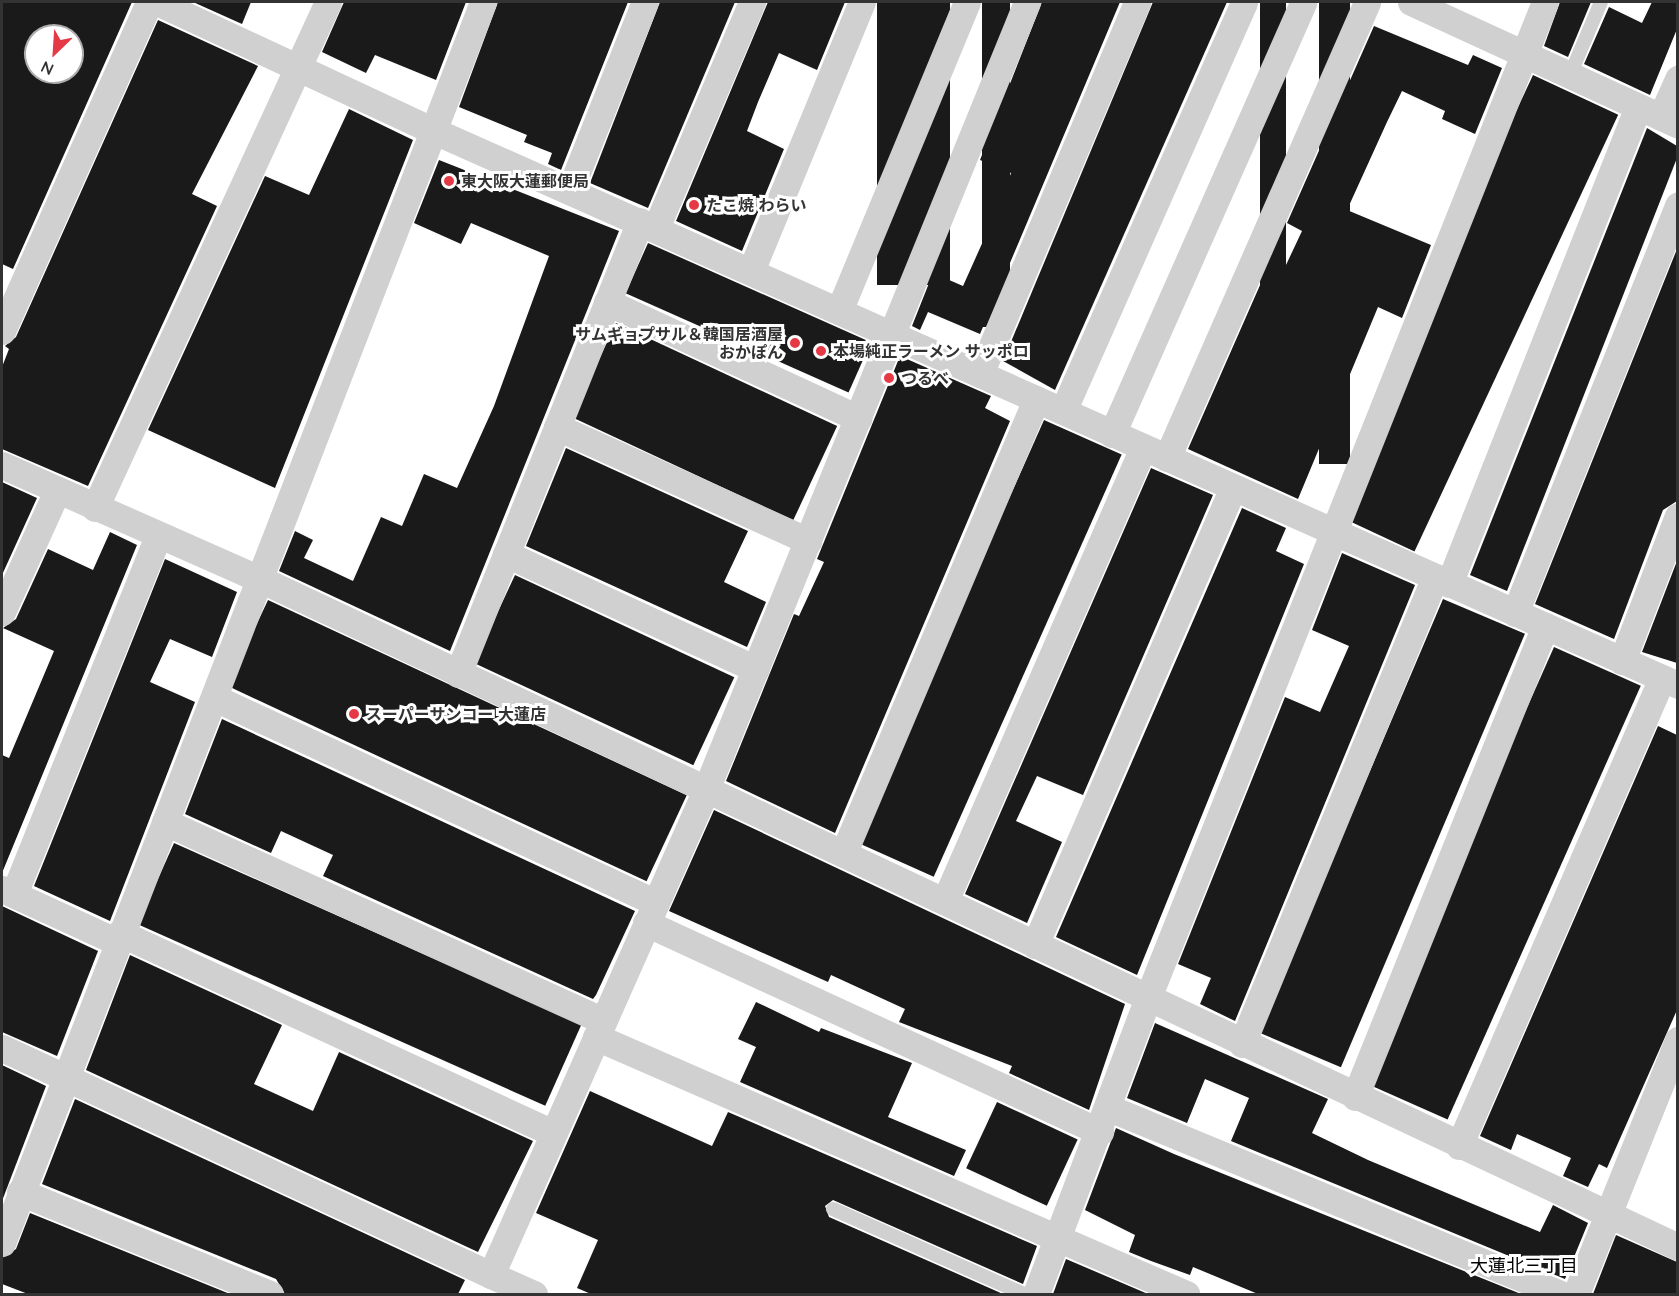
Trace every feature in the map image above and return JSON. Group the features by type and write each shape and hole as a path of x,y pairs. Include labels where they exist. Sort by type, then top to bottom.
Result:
{"street":[{"path":"2,331 149,2"},
{"path":"157,2 185,8 300,69 432,130 1670,682 1459,1146"},
{"path":"95,507 300,69 328,2"},
{"path":"2,1242 62,1077 262,580 432,130 483,2"},
{"path":"570,190 645,2"},
{"path":"458,674 608,302 648,225 752,2"},
{"path":"751,271 862,2"},
{"path":"839,311 967,2"},
{"path":"2,1048 510,1287 553,1133 705,792 1027,2"},
{"path":"980,374 1137,2"},
{"path":"1063,411 1244,2"},
{"path":"1112,434 1303,2"},
{"path":"945,901 1367,2"},
{"path":"1411,2 1659,116"},
{"path":"1036,1294 1105,1120 1147,1000 1545,2"},
{"path":"1242,1044 1442,581 1677,79"},
{"path":"1515,613 1677,205"},
{"path":"608,302 858,418"},
{"path":"844,852 1036,399"},
{"path":"557,427 808,541"},
{"path":"2,465 262,580 705,792 844,852 1147,1000 1677,1247"},
{"path":"1035,945 1233,488"},
{"path":"2,612 57,491"},
{"path":"1622,661 1677,516"},
{"path":"158,535 8,892 119,938 553,1133"},
{"path":"506,554 756,669"},
{"path":"1355,1097 1545,626"},
{"path":"214,698 651,913 1105,1120 1561,1294"},
{"path":"165,822 599,1028 1186,1294"},
{"path":"1576,1294 1677,1040"},
{"path":"20,1192 270,1294"}],"lane":[{"path":"1570,75 1601,2"},
{"path":"833,1209 1024,1294"}],"building":[{"path":"2,2 132,2 13,269 2,264"},
{"path":"193,2 251,2 242,24"},
{"path":"344,2 466,2 436,80 375,55 366,73 322,52"},
{"path":"498,2 628,2 561,170 548,164 552,153 524,142 527,135 459,107"},
{"path":"660,2 735,2 648,208 590,183"},
{"path":"768,2 845,2 817,70 779,53 758,102 747,131 784,149 742,251 676,221"},
{"path":"877,2 950,2 950,285 877,285"},
{"path":"982,2 1010,2 1010,327 982,327"},
{"path":"1042,2 1120,2 980,334 928,312 920,330 912,326 933,273 963,286 1002,199 1011,173 980,160"},
{"path":"1153,2 1227,2 1055,390 1003,361"},
{"path":"1260,2 1286,2 1286,440 1260,440"},
{"path":"1319,2 1350,2 1350,464 1319,464"},
{"path":"1560,2 1591,2 1568,57 1544,46"},
{"path":"1652,2 1677,2 1677,29 1650,95 1584,64 1609,7 1642,23"},
{"path":"158,20 258,66 192,194 217,206 88,486 2,449 2,367 9,349 5,346 16,337"},
{"path":"1374,26 1468,65 1473,55 1502,68 1475,134 1442,119 1445,111 1402,91 1387,122 1347,210 1431,245 1402,318 1378,307 1298,499 1188,449 1264,276 1278,282 1302,231 1287,223"},
{"path":"1533,75 1618,115 1414,552 1329,512"},
{"path":"349,109 413,140 275,488 148,430 265,176 309,195"},
{"path":"1647,128 1677,146 1677,158 1507,591 1470,575"},
{"path":"439,160 619,231 450,651 279,571 295,531 313,540 304,558 353,581 381,517 402,526 424,474 457,488 494,406 549,256 471,223 461,244 414,223"},
{"path":"648,243 871,342 849,392 626,293"},
{"path":"1677,249 1677,501 1663,510 1614,639 1535,604"},
{"path":"616,323 837,426 793,520 572,417"},
{"path":"900,356 991,396 985,408 1010,421 835,833 726,781 794,614 799,616 824,562 817,559"},
{"path":"1044,420 1122,455 934,877 856,842"},
{"path":"566,448 748,531 724,582 766,602 747,647 526,546"},
{"path":"1151,468 1213,495 1083,795 1037,776 1016,821 1062,842 1027,923 965,894"},
{"path":"2,482 37,498 2,575"},
{"path":"1242,508 1286,528 1276,551 1304,564 1137,975 1056,937"},
{"path":"110,532 137,545 2,873 2,755 9,758 54,651 3,628 16,619 48,549 93,570"},
{"path":"1342,553 1415,585 1235,1021 1200,1004 1211,978 1178,964 1285,697 1320,712 1349,646 1312,630"},
{"path":"165,559 237,592 212,657 170,639 150,682 195,702 110,921 34,886"},
{"path":"1677,561 1677,663 1642,652"},
{"path":"515,575 734,677 693,765 474,663"},
{"path":"1443,599 1525,634 1341,1067 1259,1033"},
{"path":"268,600 687,795 647,881 228,686"},
{"path":"1554,647 1641,686 1448,1120 1361,1081"},
{"path":"222,719 635,911 596,995 593,999 323,876 333,855 281,831 271,853 185,814"},
{"path":"1658,726 1677,735 1677,1010 1607,1168 1599,1164 1588,1187 1563,1176 1571,1158 1517,1134 1511,1150 1480,1136"},
{"path":"714,810 1125,1004 1089,1110 1009,1073 1012,1066 899,1022 905,1009 831,975 828,982 669,911"},
{"path":"174,843 581,1024 545,1106 138,924"},
{"path":"2,906 98,951 57,1056 2,1032"},
{"path":"130,955 282,1025 254,1084 313,1111 339,1052 533,1141 478,1252 86,1070"},
{"path":"756,1002 819,1032 821,1028 912,1063 888,1117 966,1150 954,1176 740,1082 756,1047 738,1039"},
{"path":"1155,1023 1328,1099 1312,1133 1368,1160 1540,1232 1553,1205 1588,1223 1565,1279 1231,1141 1249,1098 1205,1079 1187,1123 1127,1098"},
{"path":"2,1065 46,1086 2,1201"},
{"path":"590,1091 712,1146 728,1112 1037,1246 1023,1284 833,1200 825,1206 829,1217 1003,1294 591,1294 577,1288 598,1240 536,1213"},
{"path":"75,1099 465,1280 458,1294 285,1294 276,1279 42,1184"},
{"path":"997,1102 1078,1140 1047,1206 966,1168"},
{"path":"1116,1128 1174,1154 1521,1294 1258,1294 1193,1267 1190,1275 1129,1252 1135,1235 1085,1210"},
{"path":"30,1213 230,1294 28,1294 2,1284 2,1258 16,1249"},
{"path":"1616,1235 1677,1262 1677,1294 1593,1294"},
{"path":"1066,1259 1148,1294 1053,1294"}],"place":[{"name":"東大阪大蓮郵便局","path":"449,181"},
{"name":"たこ焼 わらい","path":"694,205"},
{"name":"サムギョプサル＆韓国居酒屋 おかぽん","path":"795,343"},
{"name":"本場純正ラーメン サッポロ","path":"821,351"},
{"name":"つるべ","path":"889,378"},
{"name":"スーパーサンコー 大蓮店","path":"354,714"}],"district":[{"name":"大蓮北三丁目","path":"1524,1266"}]}
